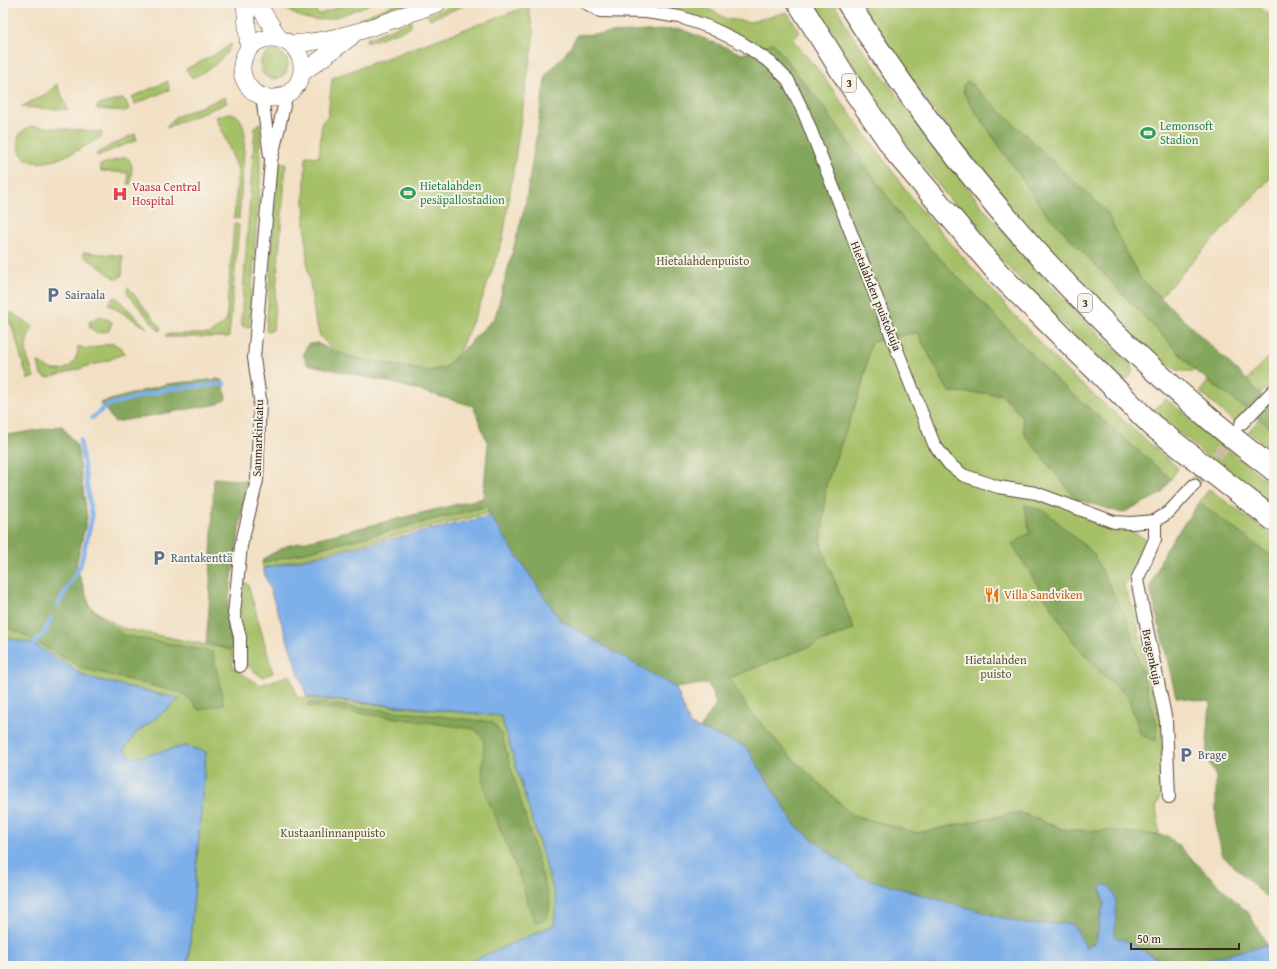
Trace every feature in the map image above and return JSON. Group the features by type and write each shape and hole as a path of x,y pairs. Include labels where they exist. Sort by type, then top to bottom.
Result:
{"highway":[{"name":"3","path":"848,3 924,115 1013,228 1090,309 1160,377 1241,445 1274,470"},
{"name":"3","path":"801,6 849,83 898,155 999,274 1152,426 1274,520"}],"street":[{"path":"245,3 248,49 243,61 242,71 245,80 251,88 262,96 279,97 287,93 294,88 302,74 356,34"},
{"path":"257,3 285,41 300,57 302,74"},
{"path":"248,49 257,42 268,38 310,43 356,34 438,3"},
{"name":"Hietalahden puistokuja","path":"586,3 600,11 646,12 680,17 709,27 742,43 771,63 788,80 804,113 934,444 949,464 963,475 978,482 1036,493 1114,522 1131,523 1155,521"},
{"name":"Sanmarkinkatu","path":"240,666 240,638 234,614 241,546 257,480 260,400 254,358 271,161 287,93"},
{"name":"Sanmarkinkatu","path":"262,96 271,161"},
{"path":"1241,424 1274,390"},
{"path":"1155,521 1169,512 1194,485"},
{"name":"Bragenkuja","path":"1155,521 1155,539 1137,580 1166,721 1169,797"}],"green space":[{"path":"278,3 314,3 318,15 348,3 372,3 335,17 324,20 313,20 291,12"},
{"path":"398,3 408,4 360,22 359,19"},
{"path":"459,3 471,3 430,19 427,15"},
{"path":"595,3 698,3 727,19 750,22 787,12 800,32 793,40 819,71 917,205 1065,370 1178,468 1171,479 1056,380 906,223 827,112 773,43 762,47 680,11 650,5 609,5"},
{"path":"812,3 834,3 851,33 920,127 985,210 1076,313 1132,365 1132,374 1126,381 1107,371 975,232 899,134"},
{"name":"Lemonsoft Stadion","path":"860,3 1256,3 1274,19 1274,174 1159,298 1141,279 1126,253 978,91 968,81 963,85 964,93 971,105 1045,212 1196,371 1180,371 1159,362 1106,313 1030,232 918,91"},
{"name":"Hietalahden pesäpallostadion","path":"528,6 534,34 503,238 482,300 459,352 445,368 428,371 355,358 333,351 320,336 315,319 307,262 304,201 306,156 319,157 322,122 328,116 332,78"},
{"path":"411,21 411,27 367,43 366,39"},
{"name":"Hietalahdenpuisto","path":"681,29 742,54 773,43 827,112 906,223 1056,380 1171,479 1161,494 1122,513 1076,499 1025,435 1022,417 1002,394 949,392 917,332 871,342 862,386 826,485 821,547 854,629 729,678 748,709 785,751 852,815 917,833 1019,812 1065,830 1116,831 1168,836 1249,914 1267,945 1180,966 1171,965 1155,958 1131,944 1114,937 1114,923 1100,890 1104,903 1096,942 1086,947 1073,924 1024,924 860,877 795,825 746,747 700,729 716,704 708,683 676,688 560,620 490,516 487,506 262,563 263,559 286,546 483,498 488,444 473,406 397,384 307,364 303,354 308,344 317,343 333,351 355,358 428,371 445,368 495,317 525,206 546,75 566,53 577,35"},
{"path":"232,43 221,60 192,78 186,69 218,53"},
{"path":"274,51 284,55 288,65 284,75 274,79 264,75 260,65 264,55"},
{"path":"168,81 169,90 135,104 132,97"},
{"path":"968,81 1107,212 1126,253 1141,279 1247,380 1260,395 1274,401 1274,430 1196,371 1045,212 971,105 964,93 963,85"},
{"path":"57,84 68,110 21,107 46,94"},
{"path":"225,97 227,103 166,128 175,117"},
{"path":"122,99 126,101 129,109 126,111 97,109 97,105"},
{"path":"227,113 232,113 239,117 244,128 245,137 239,219 234,218 238,169 216,117"},
{"path":"260,123 260,178 249,328 242,326 241,322 255,127"},
{"path":"32,126 102,133 101,137 59,159 46,162 35,162 26,159 20,151 18,143 18,138 22,131"},
{"path":"135,134 137,140 97,156 96,154 113,144"},
{"path":"125,157 129,159 132,166 131,184 128,184 128,173 101,171 100,165"},
{"path":"278,162 286,163 273,330 266,331"},
{"path":"234,224 239,225 229,337 166,337 166,334 209,334 226,322"},
{"path":"83,252 123,256 122,276 116,279 84,256"},
{"path":"128,287 161,328 159,331 127,293"},
{"path":"117,297 147,328 108,304 113,298"},
{"path":"11,312 33,327 27,341 26,352 34,377 28,380 12,326 7,318"},
{"path":"101,316 112,322 109,331 97,333 89,327 90,321"},
{"name":"Hietalahden puisto","path":"917,332 949,392 1001,394 1022,417 1025,435 1076,499 1089,522 1130,530 1147,540 1124,587 1133,608 1162,727 1162,793 1156,805 1159,835 1116,831 1065,830 1019,812 917,833 852,815 785,751 748,709 729,678 854,629 821,547 826,485 862,386 871,342"},
{"path":"113,343 121,348 125,353 109,360 48,378 41,375 38,362 45,367 52,369 65,369 74,361 78,346 87,349"},
{"path":"1274,352 1274,381 1260,395 1247,380"},
{"path":"218,379 223,381 226,399 218,404 115,422 100,403 167,384"},
{"path":"1208,381 1247,409 1235,423 1200,392"},
{"path":"1166,399 1274,487 1274,509 1252,494 1153,411"},
{"path":"1260,419 1274,430 1274,451 1248,432"},
{"name":"Kustaanlinnanpuisto","path":"62,426 77,446 87,518 76,565 90,607 121,628 232,650 233,668 260,685 290,675 297,697 501,716 557,902 554,925 460,966 188,966 206,752 185,746 133,758 124,750 136,733 180,699 86,677 68,666 3,687 3,436"},
{"path":"62,426 77,446 87,518 76,565 90,607 123,635 213,652 224,704 199,710 185,694 82,668 21,633 3,627 3,436"},
{"path":"214,478 247,481 228,604 232,650 206,643 209,610"},
{"path":"1209,489 1274,537 1274,558 1199,503"},
{"path":"1199,503 1274,558 1274,904 1223,856 1216,829 1216,777 1206,756 1210,702 1176,697 1150,587 1165,550"},
{"path":"1024,504 1046,512 1093,553 1127,620 1157,724 1156,741 1141,735 1128,697 1101,673 1071,639 1012,544 1030,533"},
{"path":"487,506 489,513 263,568 262,563"},
{"path":"244,582 248,584 273,673 262,677 244,663 238,612"},
{"path":"309,702 492,722 501,733 550,903 547,919 534,922 519,875 487,797 482,778 484,740 475,729 307,706"}],"water":[{"path":"490,516 560,620 676,688 690,725 746,747 795,825 860,877 1024,924 1073,924 1086,947 1096,942 1104,904 1101,888 1102,886 1108,885 1112,890 1116,902 1115,937 1124,940 1170,966 460,966 554,925 557,902 501,716 307,697 263,569"},
{"path":"3,637 34,644 86,677 180,699 136,733 124,750 133,758 185,746 206,752 188,966 3,966"},
{"path":"1267,945 1274,950 1274,966 1180,966"}],"waterway":[{"path":"92,418 108,405 167,389 224,384"},
{"path":"58,605 80,566 92,518 80,440"},
{"path":"34,644 45,631 51,619"}],"tunnel":[{"path":"1194,485 1235,433"}],"place":[{"name":"Lemonsoft Stadion","path":"1148,133"},
{"name":"Hietalahden pesäpallostadion","path":"408,193"},
{"name":"Vaasa Central Hospital","path":"120,194"},
{"name":"Sairaala","path":"53,295"},
{"name":"Rantakenttä","path":"159,558"},
{"name":"Villa Sandviken","path":"992,595"},
{"name":"Brage","path":"1186,755"}]}
